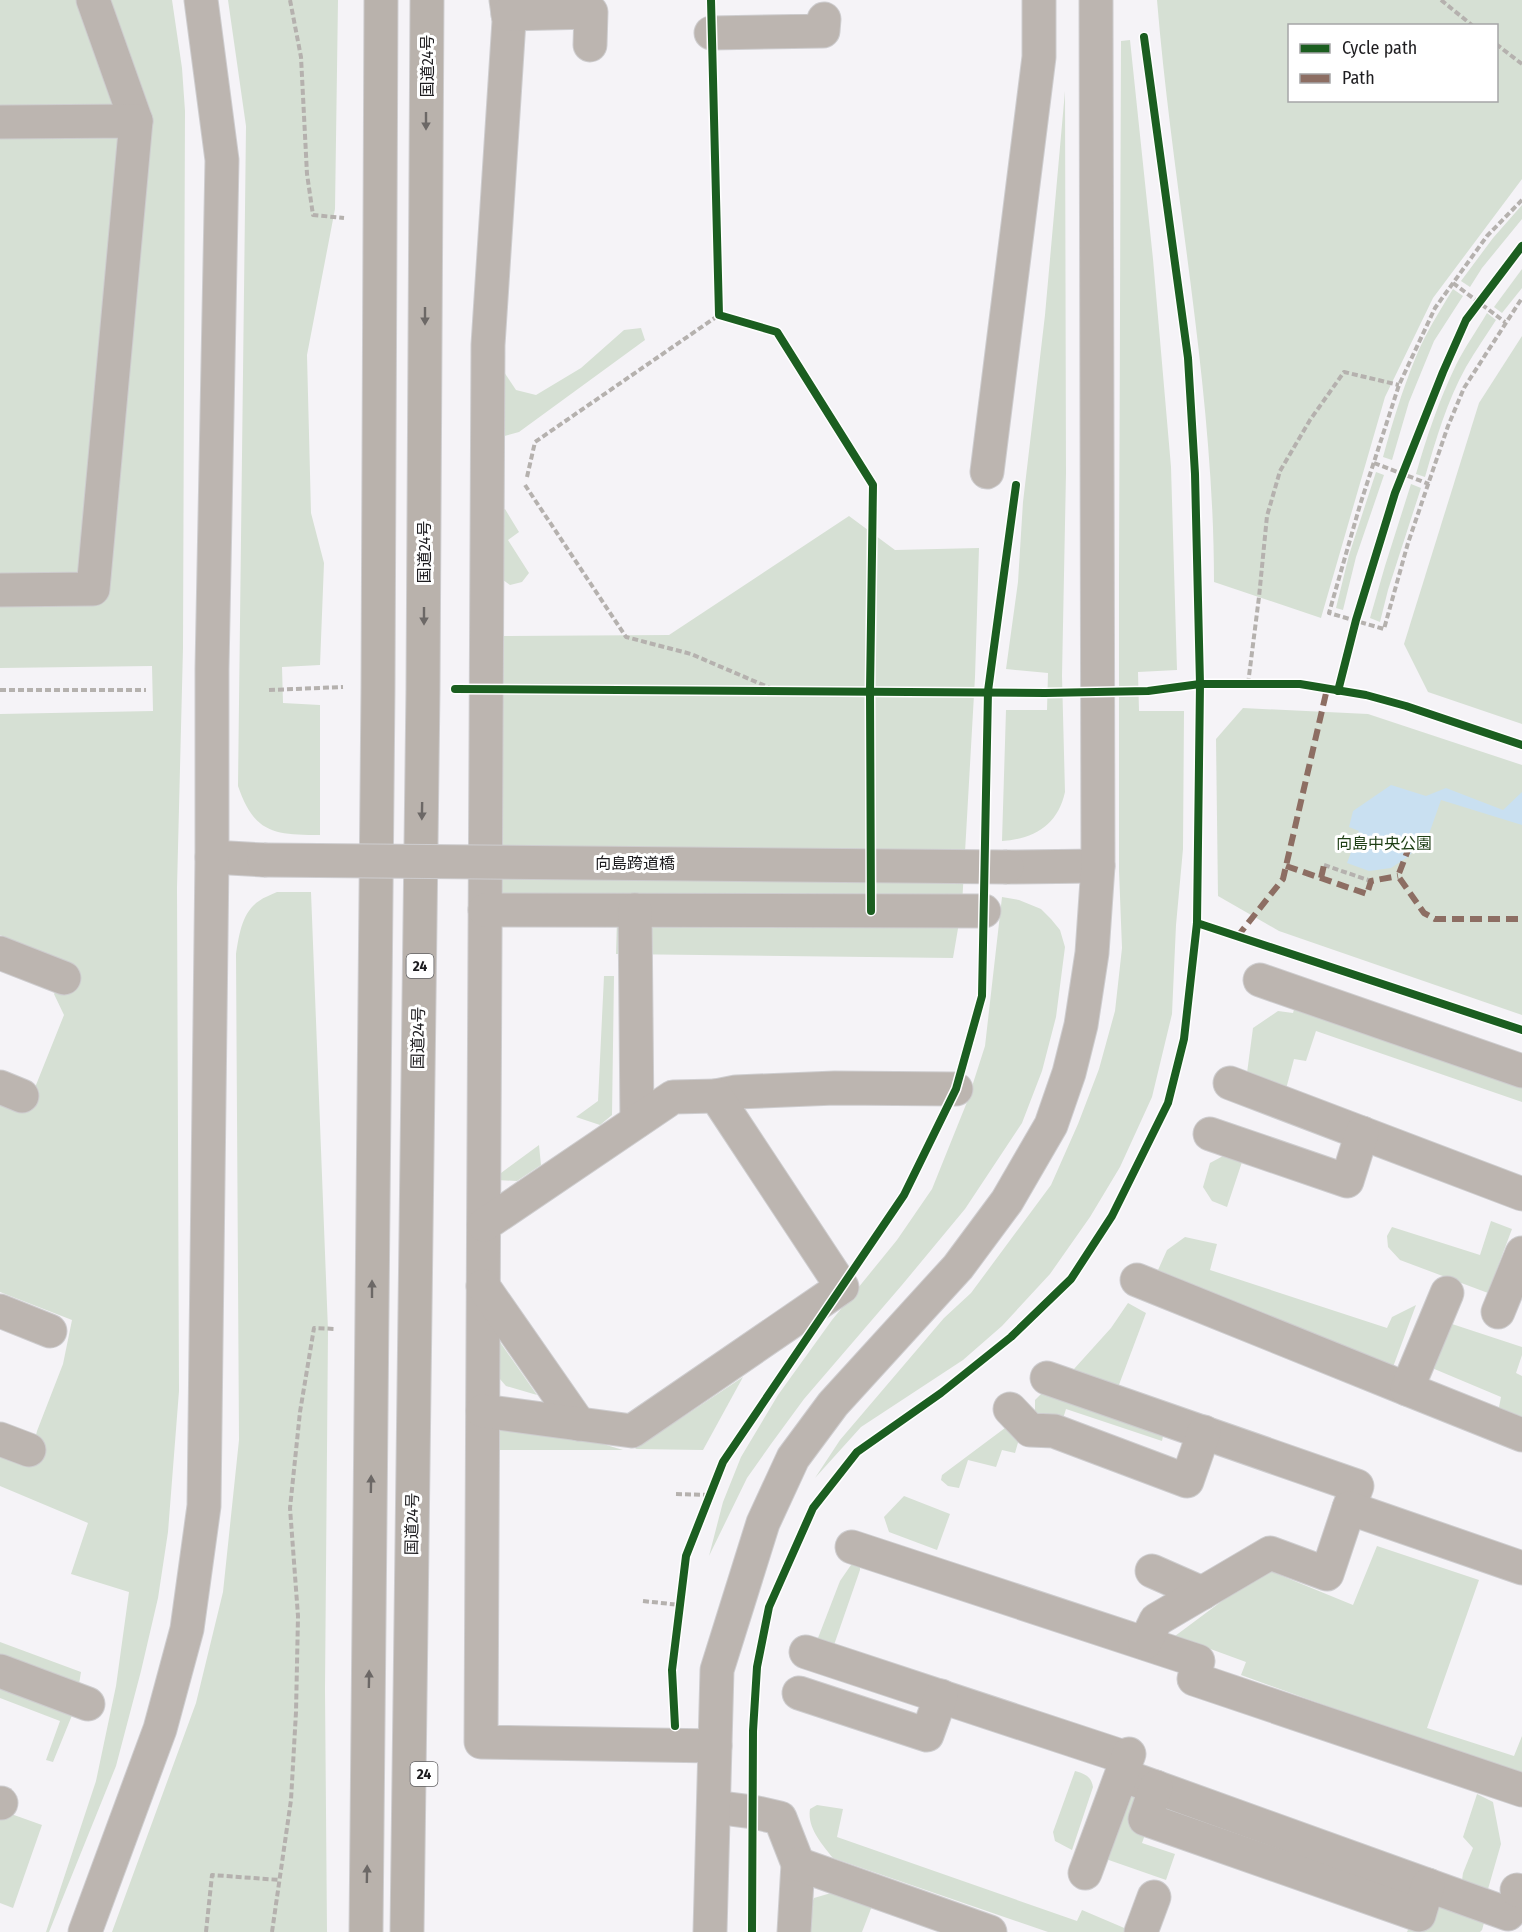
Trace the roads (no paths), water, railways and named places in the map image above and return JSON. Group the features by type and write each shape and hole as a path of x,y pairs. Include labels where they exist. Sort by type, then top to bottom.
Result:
{"highway":[{"path":"366,1932 378,688 381,0"},
{"name":"国道24号","path":"407,1932 423,688 427,0"},
{"name":"24","path":"410,1617 423,1680 425,1932"}],"street":[{"path":"0,590 93,589 136,121 93,0"},
{"path":"85,1932 160,1729 187,1629 204,1506 212,669 222,160 201,0"},
{"path":"987,472 1039,57 1039,0"},
{"path":"710,1932 717,1670 764,1523 793,1458 833,1404 958,1267 1007,1201 1051,1125 1069,1073 1081,1025 1092,953 1098,866 1096,0"},
{"path":"590,45 591,12 507,7 488,345 481,1742 715,1746"},
{"path":"711,33 824,31 824,19"},
{"path":"0,122 136,121"},
{"name":"向島跨道橋","path":"212,857 264,860 1098,866"},
{"path":"485,910 984,911"},
{"path":"635,910 637,1121"},
{"path":"0,953 64,978"},
{"path":"1260,980 1522,1071"},
{"path":"1230,1083 1522,1194"},
{"path":"484,1225 674,1097 835,1088 956,1089"},
{"path":"483,1411 632,1431 842,1287 716,1096"},
{"path":"1210,1134 1347,1181 1362,1133"},
{"path":"1498,1312 1522,1253"},
{"path":"1137,1280 1522,1435"},
{"path":"483,1286 579,1425"},
{"path":"1407,1389 1447,1293"},
{"path":"0,1311 50,1331"},
{"path":"1047,1378 1357,1486 1327,1574 1270,1553 1156,1620 1145,1643"},
{"path":"1010,1409 1030,1430 1054,1431 1187,1481 1204,1432"},
{"path":"1349,1508 1522,1568"},
{"path":"852,1547 1198,1661 1194,1678 1522,1790"},
{"path":"1152,1570 1202,1593"},
{"path":"806,1652 941,1696 1126,1762 1156,1787 1428,1885 1516,1899"},
{"path":"0,1671 87,1704"},
{"path":"799,1693 927,1735 941,1696"},
{"path":"1085,1873 1126,1762"},
{"path":"714,1807 780,1818 798,1864 794,1932"},
{"path":"798,1864 990,1932"},
{"path":"1141,1932 1154,1897"}],"water":[{"path":"1391,785 1426,796 1446,788 1503,810 1522,792 1522,825 1441,800 1429,834 1409,856 1391,868 1369,871 1347,863 1359,831 1349,827 1353,811"}],"park label":[{"name":"向島中央公園","path":"1384,843"}]}
